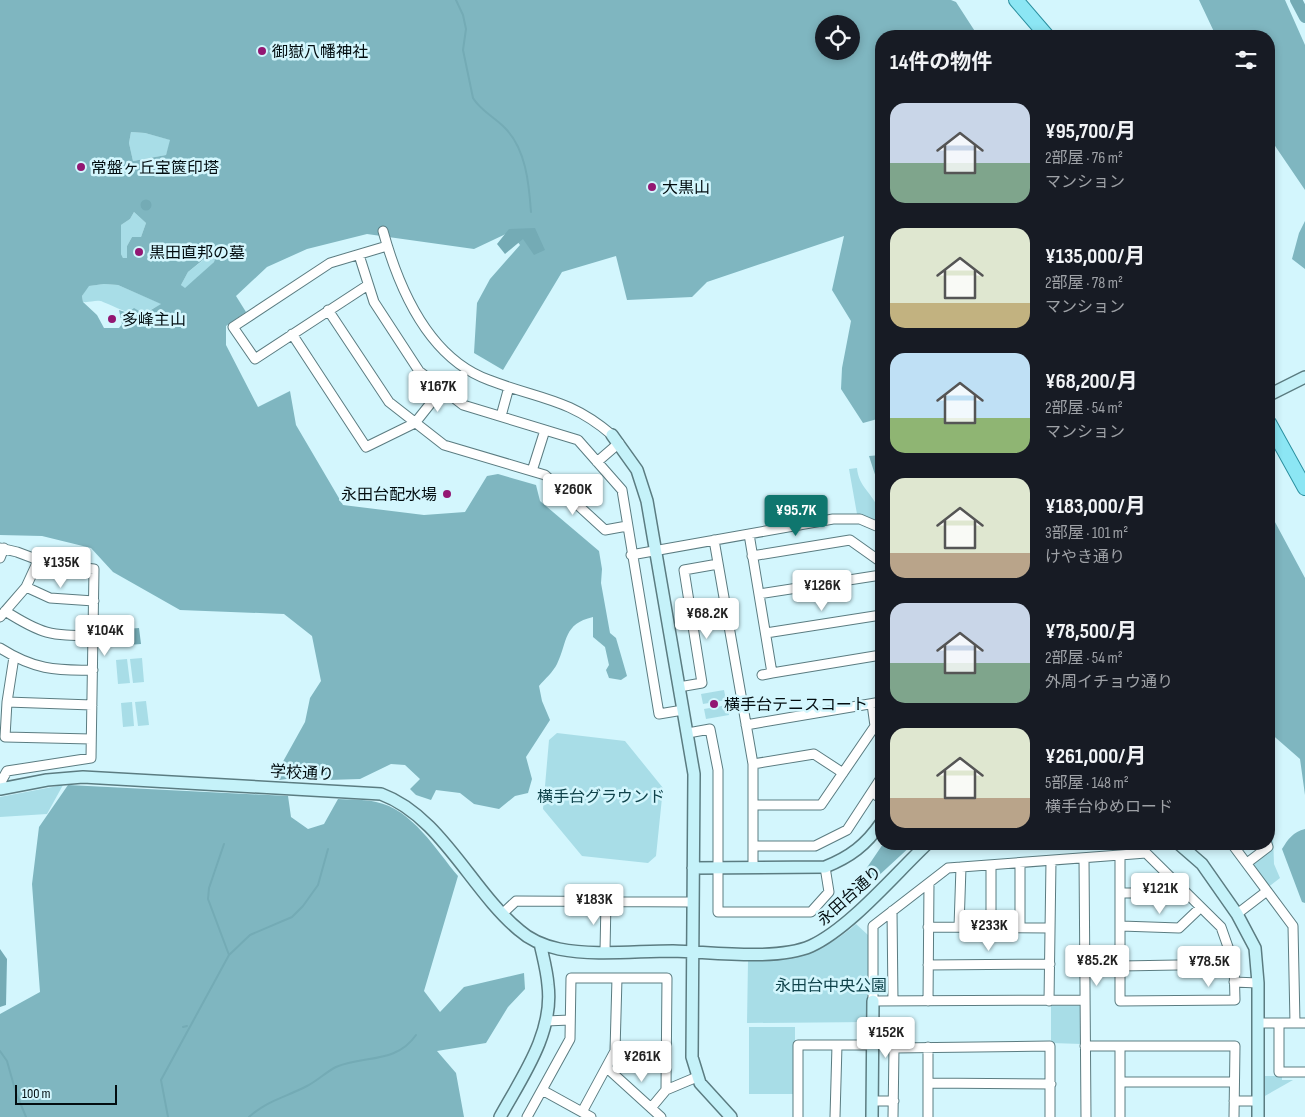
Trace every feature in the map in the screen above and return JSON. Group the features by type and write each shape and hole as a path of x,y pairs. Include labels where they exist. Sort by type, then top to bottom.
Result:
{"main road":[{"path":"1016,0 1042,30"},
{"path":"1275,434 1305,488"}],"street":[{"path":"383,231 398,280 410,304 444,352 474,374 572,407 596,420 616,439 637,470 644,487 688,733 695,797 692,1057 697,1077 706,1091 731,1117"},
{"path":"368,285 255,359 233,327 330,263 387,246"},
{"path":"359,254 374,302 419,371 463,405 578,440 622,490 631,555 660,714 684,710"},
{"path":"328,310 389,402 444,445 545,475 605,530 627,526"},
{"path":"292,334 366,447 415,423 442,389"},
{"path":"1275,392 1304,377"},
{"path":"501,416 509,387"},
{"path":"532,471 545,430"},
{"path":"597,462 616,439"},
{"path":"631,555 847,518 860,519 875,525"},
{"path":"749,534 772,673"},
{"path":"714,540 753,764 753,868"},
{"path":"752,556 850,540 875,558"},
{"path":"0,558 2,548 38,561 64,567 94,569 90,758 7,771 2,780 1,789"},
{"path":"38,561 26,587 2,614 47,634 94,636"},
{"path":"679,687 702,683 684,570 718,564"},
{"path":"759,594 875,576"},
{"path":"26,587 50,598 94,601"},
{"path":"766,633 875,616"},
{"path":"0,648 34,666 50,669 93,670"},
{"path":"762,675 875,655"},
{"path":"14,657 7,702 5,737 91,739"},
{"path":"7,702 92,705"},
{"path":"746,725 875,703"},
{"path":"753,805 821,805 875,727"},
{"path":"688,733 710,729 718,770 718,912 811,912 829,892 825,867"},
{"path":"753,764 814,754 843,773"},
{"name":"学校通り","path":"1,789 47,780 83,777 381,794 405,804 426,823 502,914 520,931 540,943 560,949 605,951"},
{"path":"753,846 815,846 846,830 875,787"},
{"path":"693,868 825,867 841,861 862,847 875,831"},
{"name":"永田台通り","path":"605,951 775,953 795,951 809,947 826,939 843,926 921,850"},
{"path":"1185,850 1202,864 1237,914 1255,948 1258,983 1258,1117"},
{"path":"1237,850 1293,926 1295,1023"},
{"path":"1247,863 1264,850"},
{"path":"872,1117 873,926 948,868 1120,854 1146,853 1221,927 1234,964 1234,1000 1120,1001 1120,854"},
{"path":"1084,858 1086,1117"},
{"path":"1049,1000 1050,861"},
{"path":"1020,863 1020,928"},
{"path":"991,865 991,927"},
{"path":"959,927 960,867"},
{"path":"928,1001 929,883"},
{"path":"1120,892 1165,892 1176,883"},
{"path":"1237,914 1267,891"},
{"path":"502,914 516,901 693,902"},
{"path":"605,951 606,902"},
{"path":"1121,926 1179,928 1200,908"},
{"path":"892,911 893,1001"},
{"path":"928,927 1050,928"},
{"path":"500,1117 536,1052 546,1021 548,985 540,943"},
{"path":"1294,958 1305,959"},
{"path":"928,965 1050,964"},
{"path":"1121,966 1234,964"},
{"path":"527,1117 570,1040 571,978 667,978 666,1090"},
{"path":"582,1112 615,1051 617,978"},
{"path":"1234,982 1258,983"},
{"path":"873,1001 1085,1000"},
{"path":"1294,1000 1305,1000"},
{"path":"546,1021 570,1020"},
{"path":"1258,1023 1305,1023"},
{"path":"1279,1023 1279,1072 1305,1072"},
{"path":"798,1117 798,1045 873,1045"},
{"path":"835,1117 837,1045"},
{"path":"893,1117 894,1048 1050,1046 1050,1117"},
{"path":"1085,1046 1235,1046 1234,1117"},
{"path":"1120,1046 1120,1117"},
{"path":"928,1047 928,1117"},
{"path":"607,1068 661,1117"},
{"path":"652,1108 666,1090 697,1077"},
{"path":"1120,1082 1234,1082"},
{"path":"928,1083 1050,1084"},
{"path":"542,1090 592,1117"},
{"path":"872,1101 894,1101"},
{"path":"1234,1101 1258,1101"}],"green space":[{"path":"131,132 145,133 171,140 166,155 133,161 129,143"},
{"path":"134,212 146,223 141,237 132,237 127,246 127,258 123,258 121,254 121,225 130,219"},
{"path":"215,251 217,252 214,262 185,289 181,285 188,272"},
{"path":"118,285 162,304 144,312 132,313 101,301 83,302 82,296 88,286"},
{"path":"857,468 862,483 875,502 875,522 857,514 849,469"},
{"path":"142,658 144,682 133,683 130,659"},
{"path":"127,659 130,683 118,684 116,660"},
{"path":"724,690 726,700 703,704 701,694"},
{"path":"146,701 149,725 138,726 135,702"},
{"path":"132,702 134,726 123,727 121,703"},
{"path":"727,705 729,715 706,719 704,709"},
{"name":"横手台グラウンド","path":"557,733 625,741 663,788 656,856 648,863 582,856 543,809 549,740"},
{"path":"63,785 47,814 0,817 0,797"},
{"path":"1262,850 1274,850 1274,864 1280,878 1267,888 1247,863"},
{"name":"永田台中央公園","path":"856,924 868,935 869,1022 747,1023 748,961 779,959 806,953 832,942"},
{"path":"1051,1006 1082,1006 1082,1044 1051,1043"},
{"path":"749,1027 795,1027 795,1094 749,1094"},
{"path":"1263,1076 1282,1076 1282,1080 1293,1080 1263,1097"}],"shaded area":[{"path":"0,0 951,0 956,2 974,30 875,30 875,420 863,423 841,389 842,368 851,321 832,290 844,236 707,282 692,297 627,300 616,256 562,272 503,370 474,353 477,303 490,279 520,245 510,232 474,249 367,234 307,249 267,267 236,296 246,312 226,326 226,345 258,407 290,391 296,425 343,505 424,515 465,512 487,476 498,474 536,485 540,501 599,551 602,569 601,583 610,633 616,638 627,676 621,680 609,678 606,670 609,665 605,647 593,637 593,617 583,620 571,629 557,664 539,686 542,701 550,720 526,757 532,779 528,793 515,796 499,809 474,804 460,793 436,790 431,800 416,795 410,789 420,779 405,765 391,764 360,779 328,780 308,776 279,780 275,776 305,722 310,698 321,681 312,636 284,614 180,610 113,572 91,548 42,536 0,535","holes":["131,132 145,133 170,140 166,155 133,161 129,143","134,212 146,223 141,237 132,237 127,246 127,258 123,258 121,254 121,225 130,219","214,251 217,252 214,262 185,288 181,285 188,272","118,285 161,304 144,314 134,308 128,313 119,310 122,324 119,328 104,328 97,315 83,302 82,296 89,286"]},
{"path":"1199,0 1285,0 1305,45 1305,190 1275,146 1275,30 1213,30"},
{"path":"146,199 152,205 146,211 140,205"},
{"path":"1305,221 1305,269 1292,259 1299,233"},
{"path":"535,228 545,250 534,255 523,239 505,254 497,244 509,229"},
{"path":"869,456 875,456 875,474"},
{"path":"1275,522 1305,578 1305,795 1300,759 1275,737"},
{"path":"139,628 141,644 115,646 113,630"},
{"path":"68,785 288,796 291,817 308,829 324,824 338,799 362,800 389,806 412,822 432,843 458,876 424,991 440,1012 464,987 524,973 525,989 508,1007 486,1043 437,1051 456,1073 464,1117 0,1117 0,1014 40,992 32,884 39,827"},
{"path":"1305,829 1305,903 1302,902 1282,849 1291,836"},
{"path":"879,850 906,850 875,879 866,869"},
{"path":"0,949 7,959 6,1005 0,1007"}],"waterway":[{"path":"456,0 463,15 466,29 463,50 473,98 483,110 504,127 517,145 525,167 531,212"},
{"path":"1296,0 1305,17"},
{"path":"224,844 209,888 208,899 229,955"},
{"path":"168,1117 161,1080 229,955 250,935 292,917 303,906 318,885 328,849"},
{"path":"183,1027 187,1026"},
{"path":"249,1117 269,1103 311,1084 336,1067 399,1051 416,1035"},
{"path":"0,1051 7,1061 16,1093 26,1117"}],"place":[{"name":"御嶽八幡神社","path":"262,51"},
{"name":"常盤ヶ丘宝篋印塔","path":"81,167"},
{"name":"大黒山","path":"652,187"},
{"name":"黒田直邦の墓","path":"139,252"},
{"name":"多峰主山","path":"112,319"},
{"name":"永田台配水場","path":"447,494"},
{"name":"横手台テニスコート","path":"714,704"}]}
